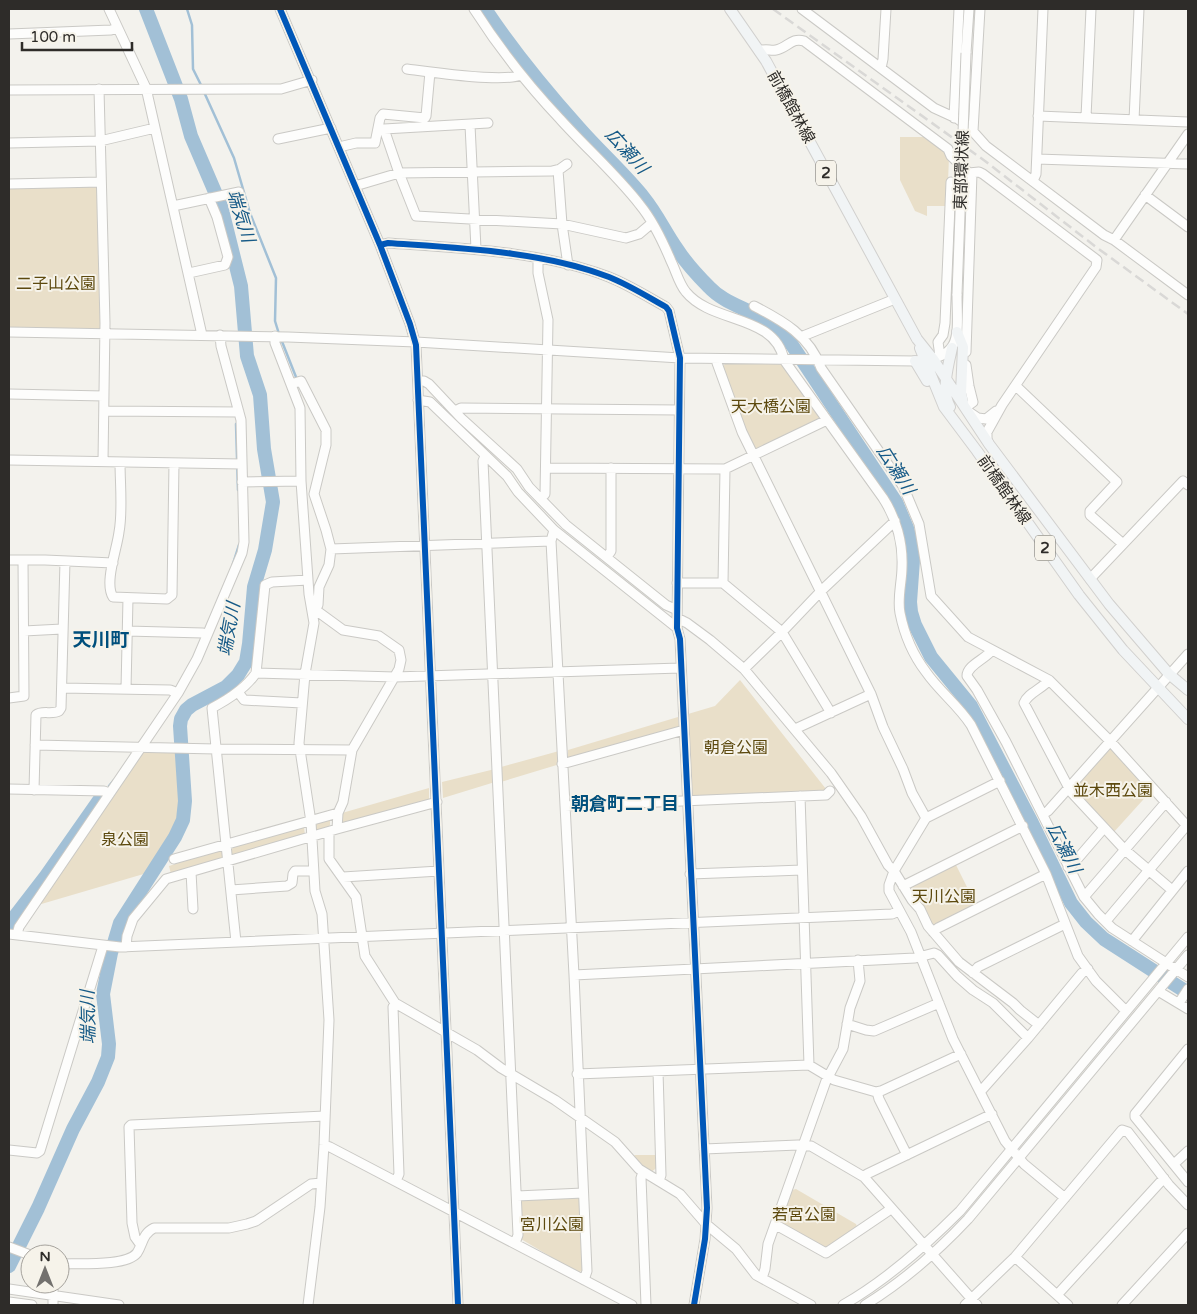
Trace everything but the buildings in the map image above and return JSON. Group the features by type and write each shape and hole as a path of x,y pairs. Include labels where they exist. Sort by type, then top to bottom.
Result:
{"main road":[{"name":"前橋館林線","path":"730,9 760,52 918,340 928,359 944,407 1112,638 1188,719"},
{"path":"957,332 962,347 961,393 966,408"},
{"path":"952,348 946,391 948,404 977,451"},
{"name":"前橋館林線","path":"928,359 947,380 989,444 1090,579 1127,626 1170,674 1188,690"}],"street":[{"path":"109,9 146,88 202,335"},
{"path":"280,9 312,80 380,245 416,342 458,1305"},
{"path":"474,9 521,75 641,205 661,238 687,294 717,313 751,324 769,334 779,345 827,420 883,498 895,521 902,550 900,612 911,646 925,672 956,704 966,718 1000,781 1046,874 1078,956 1096,981 1126,1011"},
{"path":"802,9 934,108 958,120 973,131 986,146 1033,182 1188,295"},
{"path":"881,68 886,9"},
{"path":"954,118 959,9"},
{"name":"東部環状線","path":"952,348 956,342 957,332 968,9"},
{"path":"973,131 980,9"},
{"path":"1033,182 1036,174 1037,158 1043,9"},
{"path":"1086,117 1091,9"},
{"path":"1134,120 1138,9"},
{"path":"9,34 111,30 118,28"},
{"path":"760,52 767,49 777,50 797,40 804,41 948,149 951,156 969,173 979,172 983,174 1097,261 1096,267 1016,386 1002,405 991,417 986,419 978,418 966,408 973,402 966,360 972,173"},
{"path":"407,69 493,77 517,77 521,75"},
{"path":"339,147 356,143 375,143 380,118 383,114 424,118 426,116 430,72"},
{"path":"9,90 281,89 312,80"},
{"path":"98,89 105,333 103,462"},
{"path":"1038,116 1188,122"},
{"path":"488,123 384,129 398,173 416,216 562,224 626,238 639,234 652,223"},
{"path":"470,124 476,249"},
{"path":"9,143 100,142 156,128"},
{"path":"278,139 331,128"},
{"path":"1114,240 1188,134"},
{"path":"1037,158 1188,164"},
{"path":"355,186 398,173 558,170 567,164"},
{"path":"558,170 562,224 568,265"},
{"path":"9,184 101,182"},
{"path":"928,359 943,335 945,323 951,182"},
{"path":"173,206 238,192"},
{"path":"1145,195 1188,228"},
{"path":"189,274 227,263 228,257 217,217 209,198"},
{"path":"380,245 388,243 476,249 568,265 609,277 666,307 669,311 680,358 677,619 680,639 688,800 706,1224 694,1305"},
{"path":"538,259 538,273 547,314 546,468 545,494 540,498"},
{"path":"803,336 894,298"},
{"path":"754,306 777,318 803,336 815,360 903,486 919,524 931,596 965,634 1049,680 1110,741 1188,826 1106,921"},
{"path":"9,332 275,336 717,359 928,359 952,348"},
{"path":"13,934 178,693 192,668 243,548 241,424 221,346 220,335"},
{"path":"275,336 300,408 301,481 308,580 314,598"},
{"path":"717,359 742,432 871,694 882,727 903,769 912,793 926,818"},
{"path":"291,384 302,381 326,433 324,458 314,494 330,549 330,562 314,598 312,609 314,623 305,674 299,740 312,836 315,891 322,914 325,938 329,1024 324,1145 308,1305"},
{"path":"418,381 424,381 429,384 517,470 529,487 566,525 666,606 677,619"},
{"path":"1016,386 1117,482 1090,511 1090,514 1123,544"},
{"path":"9,394 104,396"},
{"path":"418,400 430,402 509,478 518,492 554,530 677,619 687,623 744,668 830,773 861,816 888,864 912,900 920,908 933,932 959,962 1039,1025"},
{"path":"989,444 987,432 1002,405"},
{"path":"455,411 461,408 679,410"},
{"path":"104,411 239,412"},
{"path":"546,468 725,469 827,420"},
{"path":"486,456 483,461 517,1196 518,1236 515,1243"},
{"path":"9,460 242,464"},
{"path":"120,462 120,530 111,570 111,595 112,597 167,599 171,597 174,463"},
{"path":"607,558 611,551 611,468"},
{"path":"723,583 725,469"},
{"path":"242,482 301,481"},
{"path":"1090,579 1183,481 1188,485"},
{"path":"744,668 895,521"},
{"path":"554,530 551,541 562,764 566,806 570,928 574,975 587,1271 584,1280"},
{"path":"330,549 551,541"},
{"path":"9,560 113,563"},
{"path":"9,698 22,698 24,696 23,560"},
{"path":"34,790 36,715 37,713 56,713 59,711 62,688 65,561"},
{"path":"236,942 212,708 238,692 256,673 265,585 272,582 308,580"},
{"path":"677,583 723,583 782,632 831,713"},
{"path":"126,689 128,598"},
{"path":"312,609 343,630 379,636 398,649 400,653 399,669 352,750 344,802 338,813 328,856 356,897 365,956 395,1002 555,1100 615,1142 643,1172 677,1191 706,1224 736,1249 753,1273 811,1305"},
{"path":"24,632 62,629"},
{"path":"127,631 207,634"},
{"path":"992,650 968,670 967,676 988,709 1084,897 1106,921 1174,972 1188,977"},
{"path":"1042,814 1048,811 1188,654"},
{"path":"256,673 395,677 680,668"},
{"path":"1049,680 1026,699 1024,703 1068,788 1125,850 1172,890"},
{"path":"62,688 170,690 178,693"},
{"path":"238,692 244,700 302,703"},
{"path":"794,729 871,694"},
{"path":"562,764 684,730"},
{"path":"35,745 352,750"},
{"path":"1000,781 926,818 894,871 889,891 911,932 961,1054 1011,1150 1065,1198"},
{"path":"9,790 104,791 109,794"},
{"path":"566,806 826,795 830,790"},
{"path":"800,796 809,1065"},
{"path":"9,1150 36,1153 40,1151 114,947 127,936 133,919 163,881 312,836 437,802"},
{"path":"1084,897 1166,802"},
{"path":"174,860 338,813"},
{"path":"903,886 1022,826"},
{"path":"1068,867 1073,864 1104,828"},
{"path":"690,874 802,870"},
{"path":"231,890 287,886 292,883 292,874 295,871 313,871"},
{"path":"343,877 439,871"},
{"path":"1132,941 1188,871"},
{"path":"191,872 192,909"},
{"path":"933,932 1046,874"},
{"path":"13,934 114,947 892,914 899,911"},
{"path":"973,973 978,968 1065,924"},
{"path":"843,1305 883,1278 924,1246 960,1211 1188,936"},
{"path":"574,975 921,957 934,953 972,990 993,1003 1028,1038"},
{"path":"865,1305 883,1294 932,1256 968,1219 1188,955"},
{"path":"762,1278 768,1244 828,1076 843,1049 850,1008 860,982 858,960"},
{"path":"980,1092 1082,973 1088,969"},
{"path":"1160,988 1180,1001 1188,1009"},
{"path":"1180,1001 1188,989"},
{"path":"395,1002 393,1007 399,1174 396,1182"},
{"path":"847,1024 874,1031 939,1003"},
{"path":"1188,1049 1135,1114 1136,1119 1188,1182"},
{"path":"577,1074 809,1065 828,1076 877,1092 961,1054"},
{"path":"658,1071 661,1175 659,1181"},
{"path":"877,1092 907,1155"},
{"path":"864,1177 866,1174 992,1114"},
{"path":"140,1244 135,1237 132,1224 129,1127 131,1125 325,1116"},
{"path":"704,1149 811,1146 864,1177 971,1304 1015,1257 1122,1130 1128,1132 1188,1205"},
{"path":"324,1145 632,1305"},
{"path":"1174,1164 1188,1151"},
{"path":"643,1172 641,1178 646,1305"},
{"path":"1057,1295 1164,1178"},
{"path":"70,1264 125,1261 135,1255 145,1234 154,1228 229,1228 253,1222 311,1184 321,1183"},
{"path":"517,1196 583,1193"},
{"path":"776,1225 826,1253 891,1209"},
{"path":"1122,1305 1188,1233"},
{"path":"1015,1257 1068,1305"},
{"path":"9,1289 53,1300 119,1305"},
{"path":"9,1302 32,1305"}],"green space":[{"path":"900,137 924,137 947,153 949,157 947,206 927,206 927,216 915,211 900,180"},
{"name":"二子山公園","path":"101,182 105,333 9,332 9,184"},
{"name":"天大橋公園","path":"726,363 781,364 819,417 818,421 758,450 753,449 744,430 722,367"},
{"name":"朝倉公園","path":"740,680 826,789 823,791 694,796 691,793 688,714 715,706"},
{"path":"678,717 679,726 677,729 568,760 568,750"},
{"name":"並木西公園","path":"1112,748 1152,790 1113,833 1075,791 1074,786 1108,749"},
{"name":"泉公園","path":"141,750 175,751 180,808 176,826 167,844 147,873 38,905"},
{"path":"559,751 560,764 501,782 501,767"},
{"path":"495,769 495,782 443,798 442,782"},
{"path":"429,788 429,801 341,826 342,813"},
{"path":"330,819 330,825 327,829 321,831 314,829 317,823"},
{"path":"304,827 305,836 235,856 231,854 233,846"},
{"path":"220,850 224,857 221,860 171,874 169,866"},
{"name":"天川公園","path":"956,865 977,907 936,928 931,926 909,888"},
{"path":"635,1155 658,1155 658,1167 651,1172 643,1168"},
{"name":"若宮公園","path":"796,1189 856,1224 857,1227 829,1248 824,1248 782,1225 781,1221 792,1190"},
{"name":"宮川公園","path":"577,1195 580,1198 583,1270 578,1273 521,1239 520,1200 523,1197"}],"waterway":[{"name":"端気川","path":"9,1266 38,1208 73,1129 98,1082 108,1057 109,1044 103,994 111,953 120,923 175,837 183,820 185,801 181,719 186,710 192,705 226,687 238,675 246,662 254,587 265,550 273,502 264,449 260,395 247,356 241,286 221,206 191,136 181,99 146,9"},
{"path":"187,9 192,25 193,69 202,87"},
{"name":"広瀬川","path":"485,9 518,55 554,99 644,198 680,254 696,273 715,292 765,321 778,330 792,345 896,502 911,543 913,560 910,602 915,625 931,657 971,706 1071,903 1086,922 1104,939 1188,993"},
{"path":"204,92 234,158 250,213 276,278 275,321 279,334"},
{"path":"281,339 296,377"},
{"path":"236,424 238,490"},
{"path":"233,564 239,545"},
{"path":"109,786 114,780"},
{"path":"9,924 46,876 100,799"}],"railway":[{"path":"773,9 985,161 1096,247 1188,314"}],"cycle path":[{"path":"280,9 380,245 416,345 458,1305"},
{"path":"380,245 388,243 471,249 556,261 616,280 666,307 669,311 680,358 677,628 680,639 707,1208 705,1239 694,1305"}],"district":[{"name":"天川町","path":"101,640"},
{"name":"朝倉町二丁目","path":"625,804"}]}
